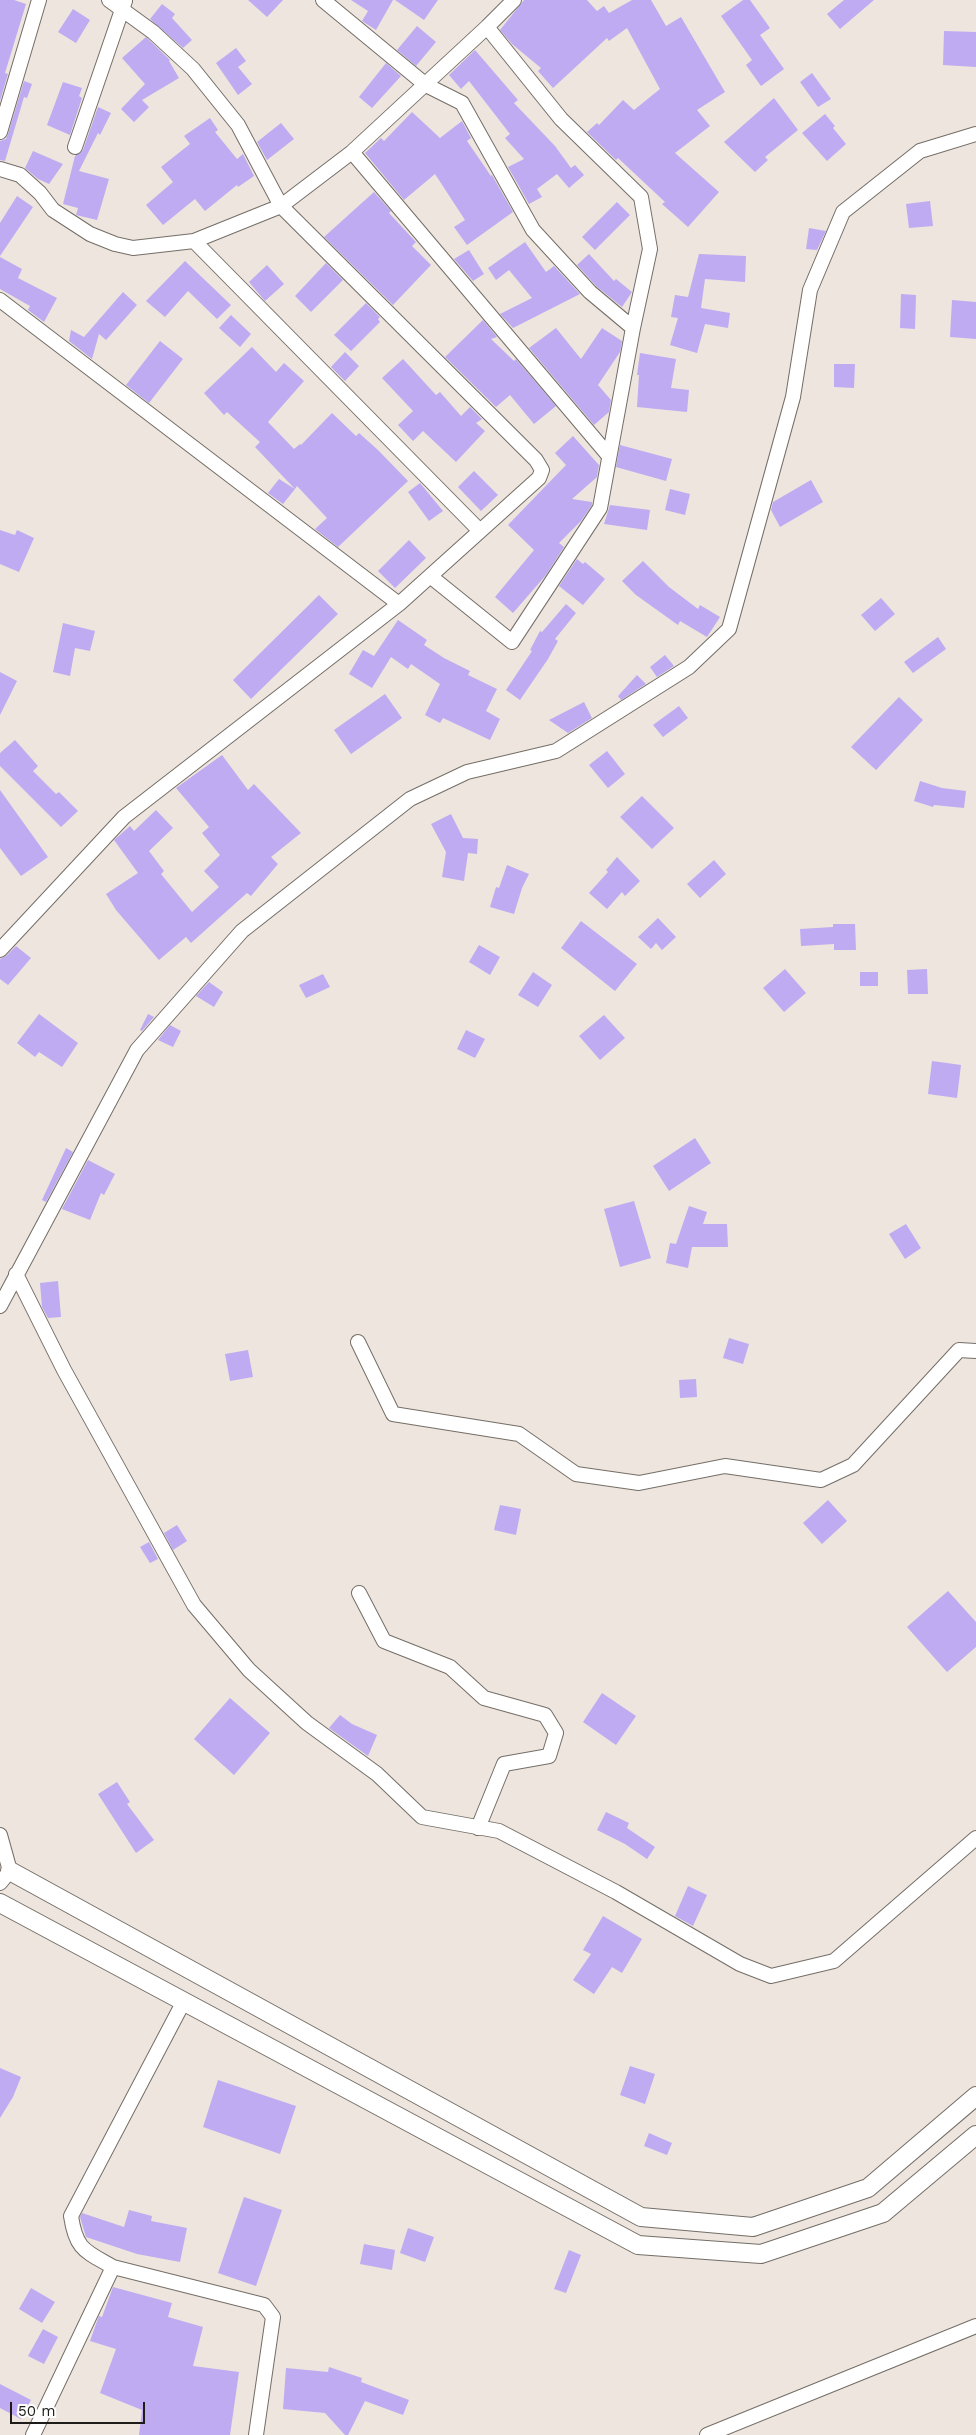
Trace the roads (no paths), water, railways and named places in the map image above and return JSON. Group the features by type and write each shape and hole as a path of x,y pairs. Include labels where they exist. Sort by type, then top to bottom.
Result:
{"street":[{"path":"0,132 39,0"},
{"path":"0,950 124,817 399,604 539,478 542,470 536,460 281,206 238,125 199,76 124,4 109,0"},
{"path":"322,0 426,85 462,103 533,230 590,292 633,328"},
{"path":"0,169 20,175 40,194 53,210 90,234 115,244 133,248 194,242 281,206 352,152 426,85 514,0"},
{"path":"75,147 124,4"},
{"path":"430,576 512,642 600,508 633,328 650,250 641,197 562,119 487,27"},
{"path":"0,1306 137,1050 242,931 410,799 467,772 556,751 690,667 729,629 793,397 810,290 843,212 920,151 976,134"},
{"path":"352,152 609,456"},
{"path":"194,242 480,531"},
{"path":"0,300 399,604"},
{"path":"16,1274 64,1370 194,1605 249,1670 307,1723 377,1774 422,1817 499,1831 616,1892 740,1964 771,1976 834,1961 976,1838"},
{"path":"358,1342 393,1414 519,1434 576,1474 639,1483 726,1466 821,1480 853,1465 959,1350 976,1351"},
{"path":"359,1593 384,1641 450,1667 484,1698 545,1715 556,1734 549,1756 504,1764 478,1828"},
{"path":"0,1835 5,1877 642,2217 753,2227 868,2188 976,2096"},
{"path":"0,1903 638,2245 761,2254 883,2213 976,2135"},
{"path":"184,2001 71,2216 74,2237 86,2252 114,2267 264,2305 273,2317 256,2435"},
{"path":"33,2435 114,2267"},
{"path":"708,2435 976,2326"}]}
